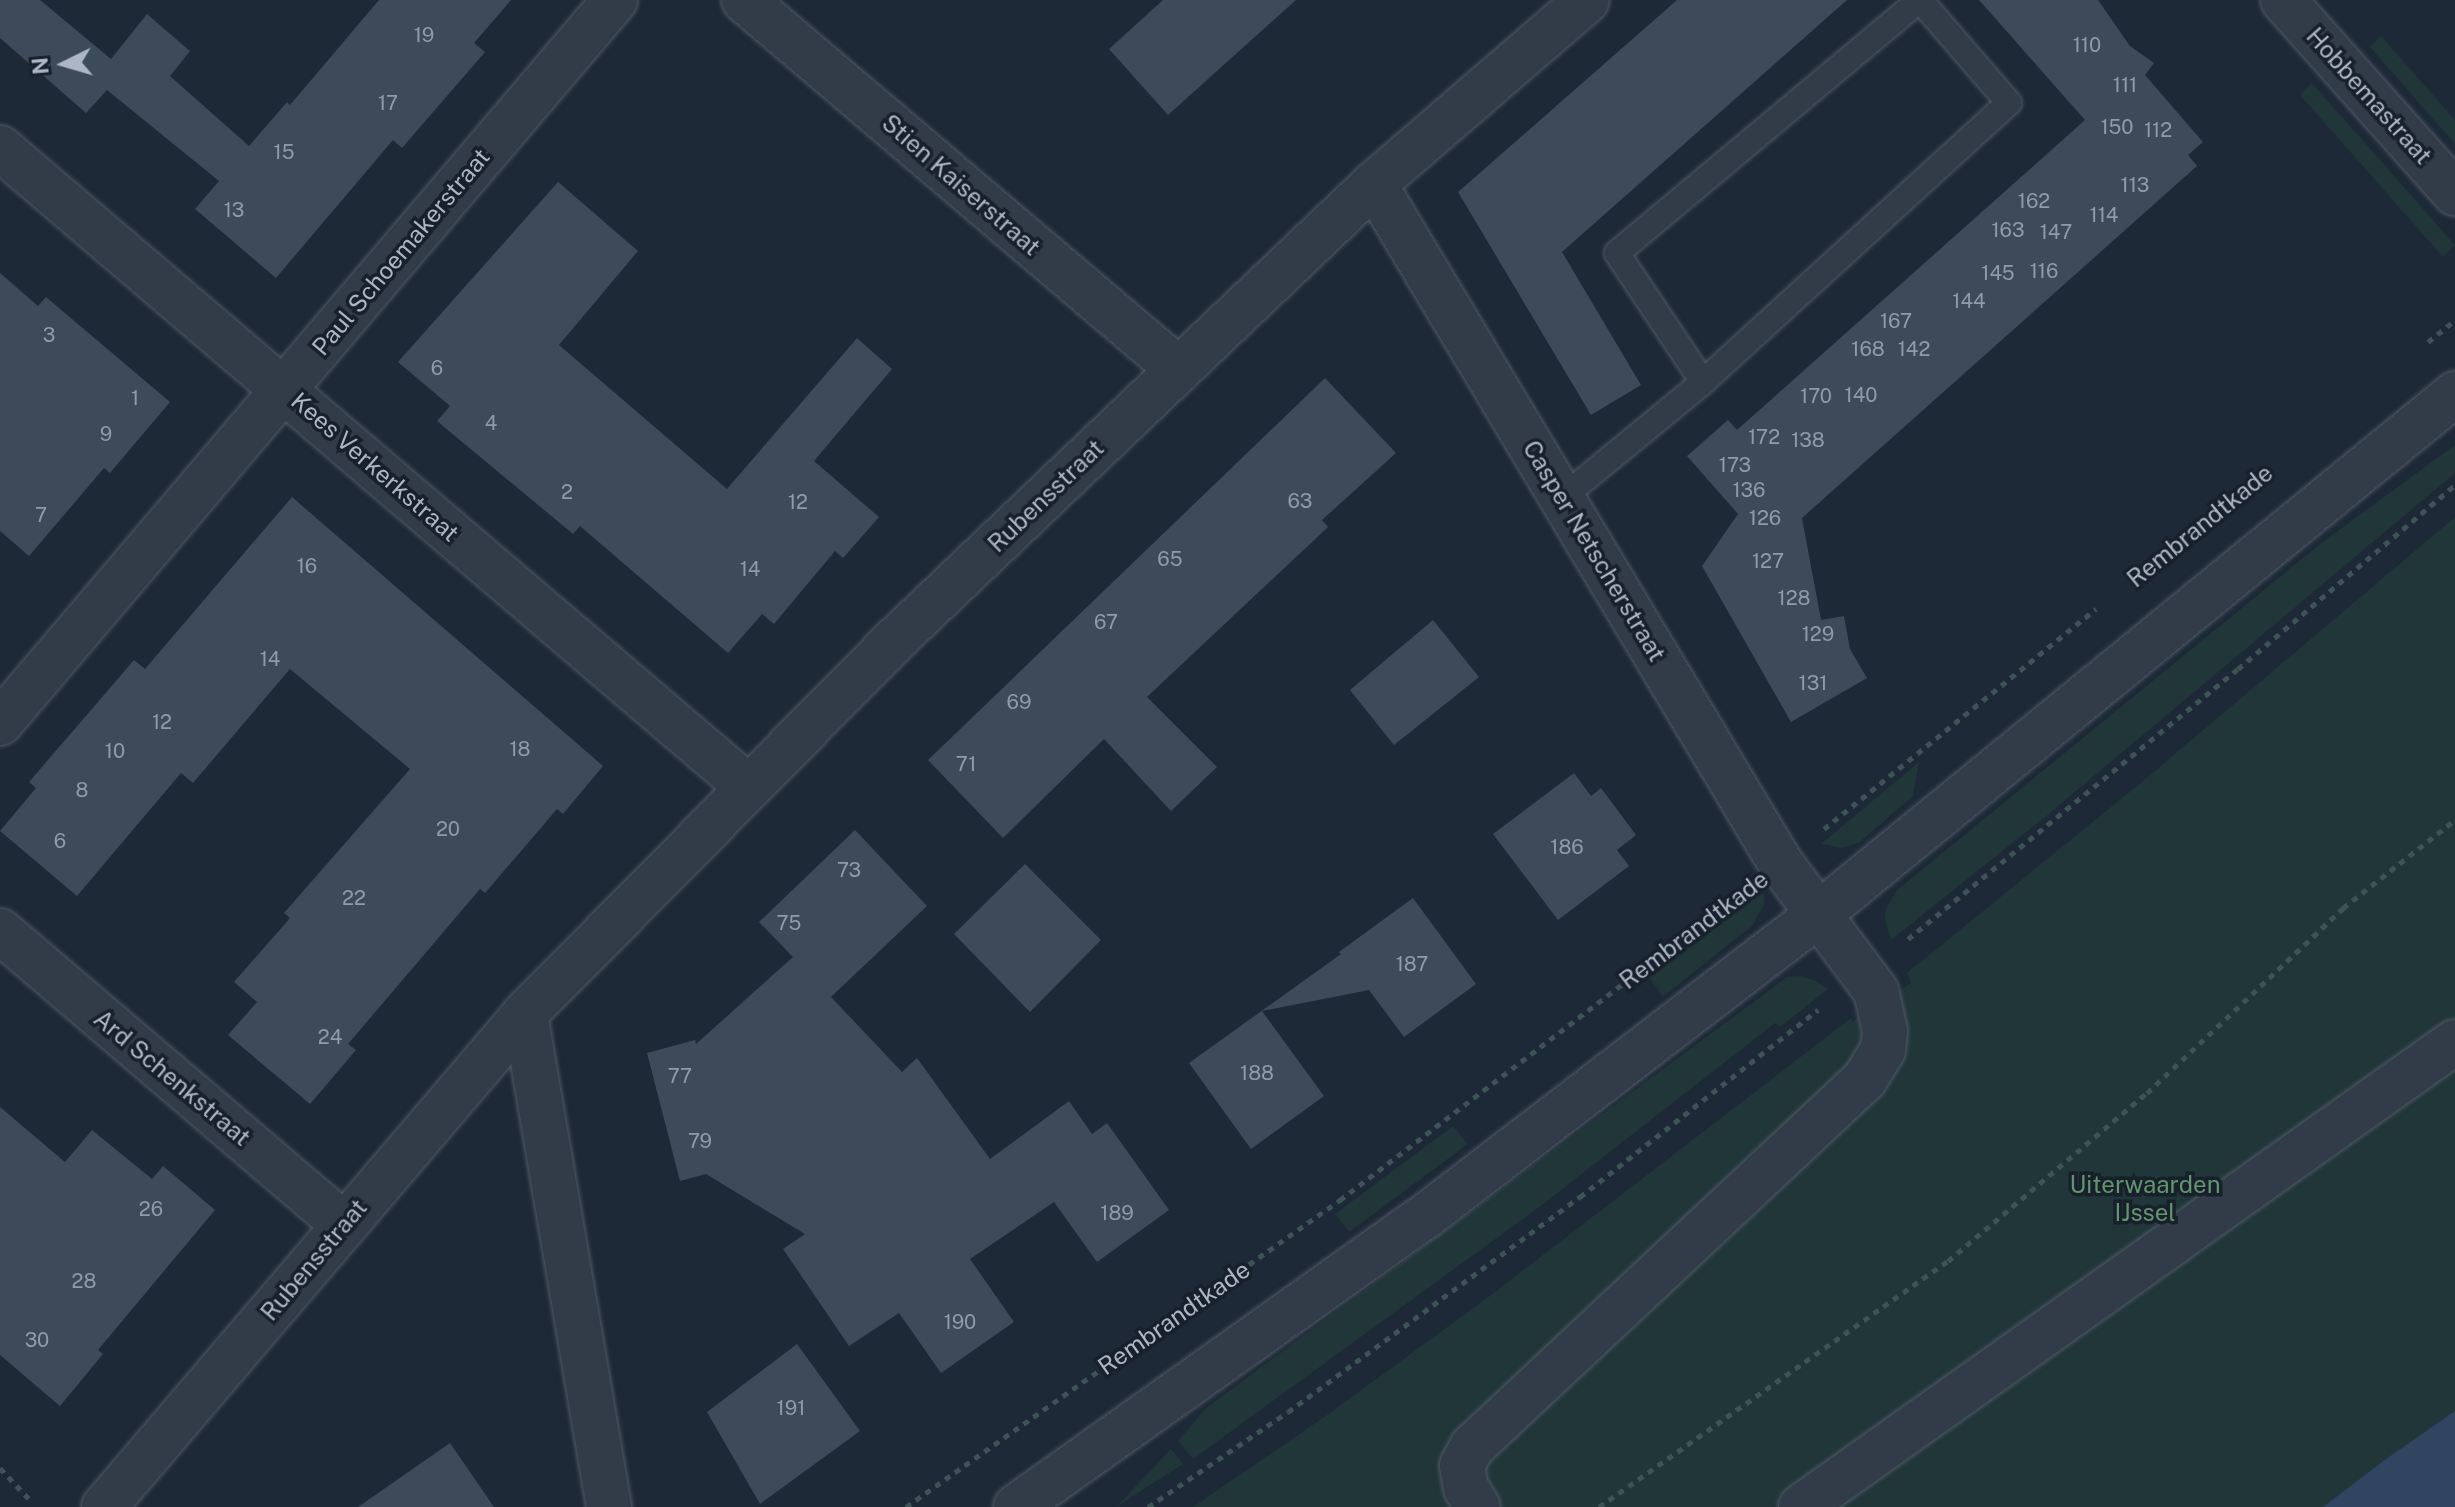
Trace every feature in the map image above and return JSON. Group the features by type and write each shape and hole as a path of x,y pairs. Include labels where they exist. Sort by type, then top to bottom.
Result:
{"street":[{"name":"Paul Schoemakerstraat","path":"0,723 615,0"},
{"name":"Stien Kaiserstraat","path":"744,0 1179,370"},
{"name":"Rubensstraat","path":"104,1507 525,1014 896,639 1374,184 1587,0"},
{"name":"Hobbemastraat","path":"2283,0 2455,193"},
{"name":"Kees Verkerkstraat","path":"0,148 749,788"},
{"name":"Casper Netscherstraat","path":"1374,184 1781,864 1819,914"},
{"path":"1016,1507 1422,1219 1819,914 2455,394"},
{"path":"1478,1507 1466,1488 1462,1466 1472,1447 1874,1066 1883,1050 1884,1010 1864,974 1819,914"},
{"name":"Ard Schenkstraat","path":"0,931 344,1225"},
{"path":"525,1014 609,1507"},
{"path":"1801,1507 2012,1361 2455,1042"}],"lane":[{"path":"1569,511 1703,382 2009,103 1920,0 1617,253 1703,382"}],"path":[{"path":"2422,347 2455,320"},
{"path":"1148,1507 1288,1412 1580,1197 1864,974 2122,765 2455,485"},
{"name":"Rembrandtkade","path":"906,1507 1340,1200 1781,864 2101,605"},
{"path":"1599,1507 1948,1261 2147,1093 2343,908 2455,820"},
{"path":"0,1468 33,1503"}],"green space":[{"path":"2381,36 2455,120 2455,144 2370,47"},
{"path":"2312,83 2455,245 2443,257 2300,95"},
{"path":"2455,445 2455,473 2050,813 1891,940 1885,920 1886,909 1897,890 2320,544"},
{"name":"Uiterwaarden IJssel","path":"2455,517 2455,1507 1193,1507 1330,1413 1491,1295 1851,1018 1852,1022 1911,983 1907,973 2137,786"},
{"path":"1919,762 1913,796 1860,842 1842,848 1821,844"},
{"path":"1759,889 1764,895 1764,904 1753,925 1663,997 1649,977"},
{"path":"1787,977 1814,980 1828,989 1780,1027 1775,1023 1538,1208 1193,1459 1178,1441 1206,1408"},
{"path":"1453,1126 1468,1144 1349,1232 1335,1214"},
{"path":"1171,1449 1183,1464 1116,1507"}],"water":[{"path":"2455,1411 2455,1507 2323,1507 2386,1459"}],"building":[{"path":"0,0 40,0 111,59 147,14 190,51 170,76 249,146 287,102 290,105 379,0 511,0 474,43 485,52 402,148 393,140 276,278 195,209 219,181 107,90 86,113 0,38"},
{"path":"1163,0 1296,0 1168,115 1109,49"},
{"path":"1677,0 1847,0 1562,252 1641,385 1591,415 1458,192"},
{"path":"1979,0 2098,0 2130,46 2154,63 2145,75 2203,142 2188,155 2197,166 1802,518 1821,620 1844,616 1850,649 1867,678 1791,722 1702,566 1738,514 1687,456 1728,420 1737,430 2085,120"},
{"path":"558,182 638,251 559,345 727,489 857,338 892,369 814,461 879,517 843,558 835,551 774,624 762,614 728,653 580,526 573,534 437,421 450,406 398,362"},
{"path":"0,273 38,306 46,297 170,402 110,473 104,468 29,556 0,531"},
{"path":"1325,378 1396,453 1322,520 1328,527 1147,697 1217,767 1171,811 1104,739 1003,838 928,760"},
{"path":"292,497 603,766 563,814 557,809 485,893 480,889 348,1044 356,1050 310,1104 228,1035 257,1002 234,982 290,918 284,913 410,769 290,669 193,783 181,773 77,896 0,831 36,788 29,782 134,660 145,669"},
{"path":"1433,620 1479,677 1394,745 1350,690"},
{"path":"1574,773 1591,796 1601,788 1636,835 1617,850 1629,866 1558,920 1493,834"},
{"path":"855,830 927,906 831,997 902,1072 917,1058 990,1159 1069,1101 1092,1134 1107,1123 1169,1210 1097,1262 1054,1202 970,1259 1014,1322 941,1373 899,1313 849,1346 783,1249 805,1234 706,1174 680,1181 647,1053 695,1040 696,1044 793,957 759,922"},
{"path":"1025,864 1101,940 1030,1012 954,934"},
{"path":"1413,898 1476,984 1404,1037 1369,990 1262,1011 1324,1096 1251,1149 1189,1063"},
{"path":"0,1107 65,1162 92,1130 152,1179 163,1166 215,1210 98,1350 103,1354 60,1406 0,1355"},
{"path":"797,1344 860,1431 760,1504 707,1412"},
{"path":"450,1443 494,1507 358,1507"}]}
